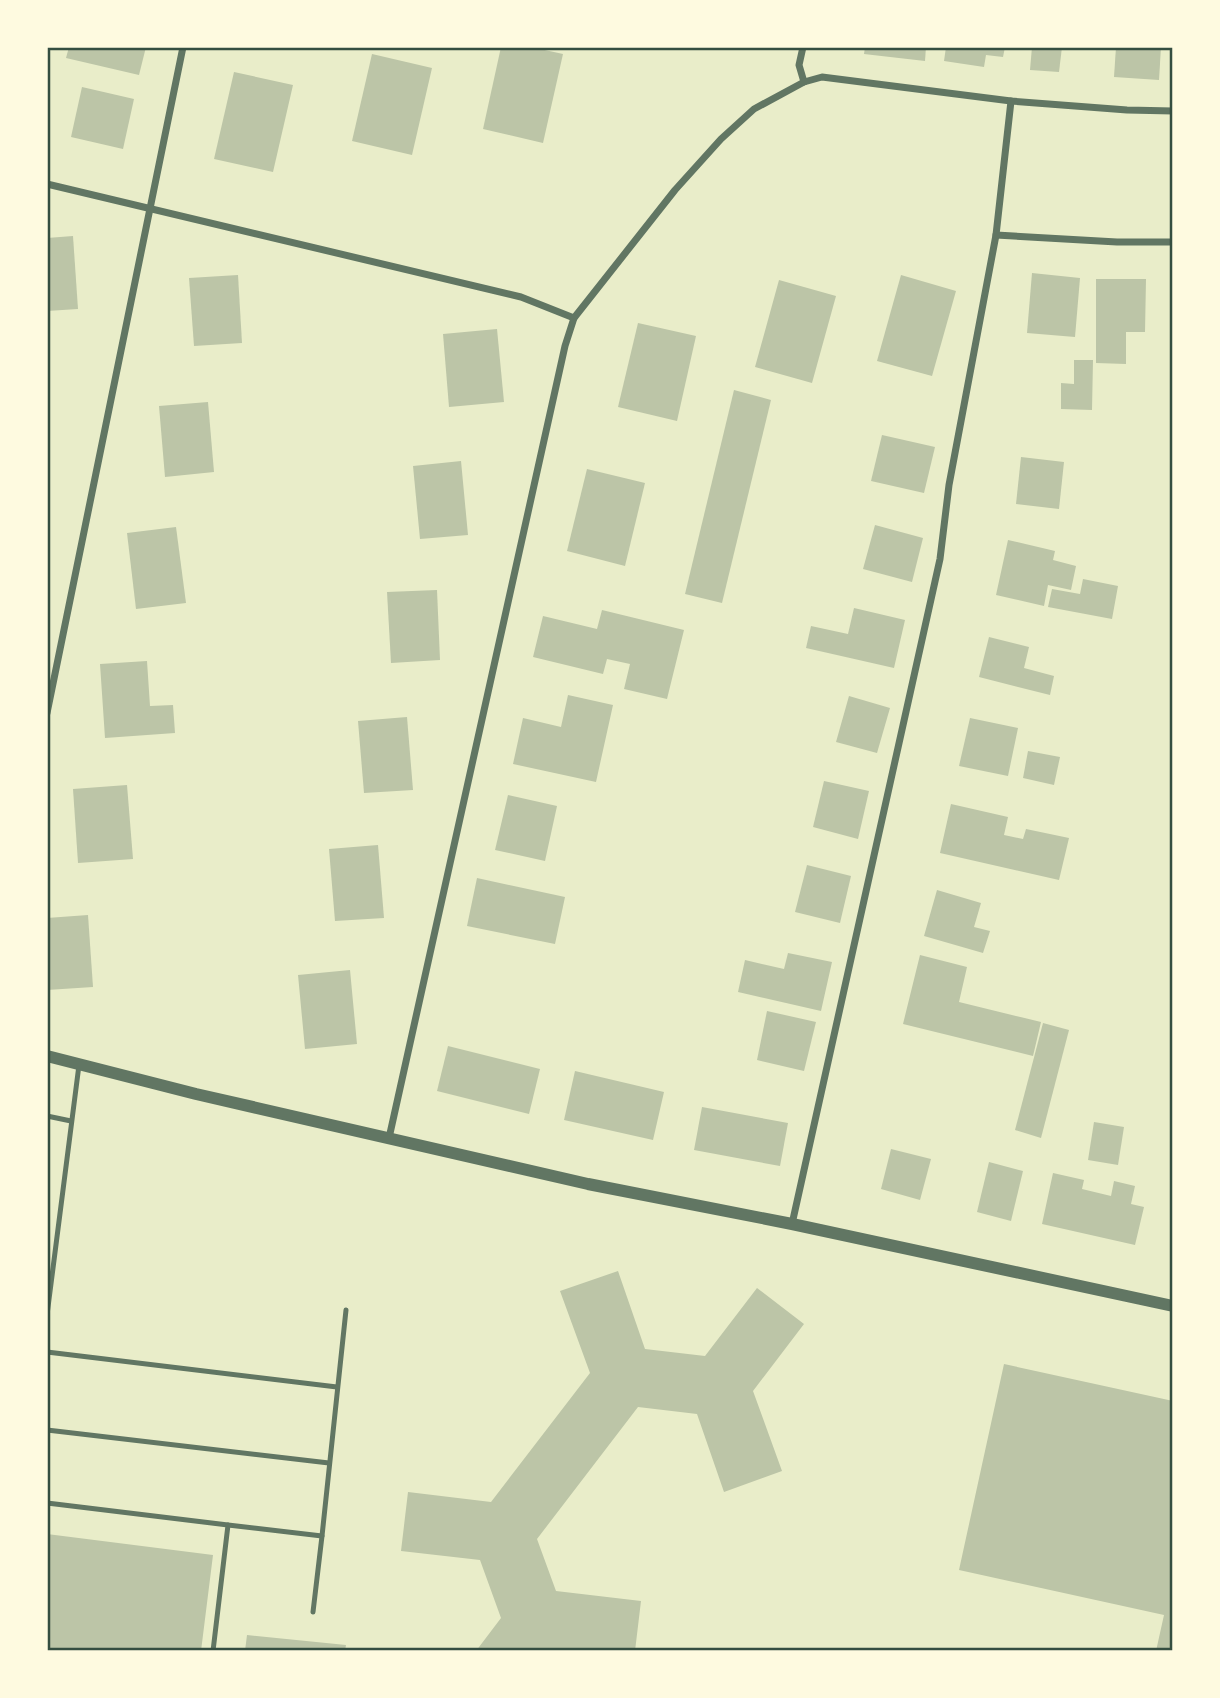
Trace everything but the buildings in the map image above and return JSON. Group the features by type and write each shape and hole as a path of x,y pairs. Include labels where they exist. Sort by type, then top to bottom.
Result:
{"street":[{"path":"47,713 183,47"},
{"path":"803,47 799,65 804,82"},
{"path":"389,1138 565,345 574,318 675,190 721,139 754,109 804,82 822,77 1011,101 1173,111"},
{"path":"792,1224 940,559 949,485 996,235 1011,101"},
{"path":"47,184 521,297 574,318"},
{"path":"996,235 1117,242 1173,242"},
{"path":"47,1056 588,1184 792,1224 1173,1306"}],"lane":[{"path":"47,1315 80,1064"},
{"path":"47,1116 71,1121"},
{"path":"313,1612 345,1310"},
{"path":"47,1352 337,1387"},
{"path":"47,1430 329,1463"},
{"path":"47,1503 322,1536"},
{"path":"213,1651 228,1525"}]}
